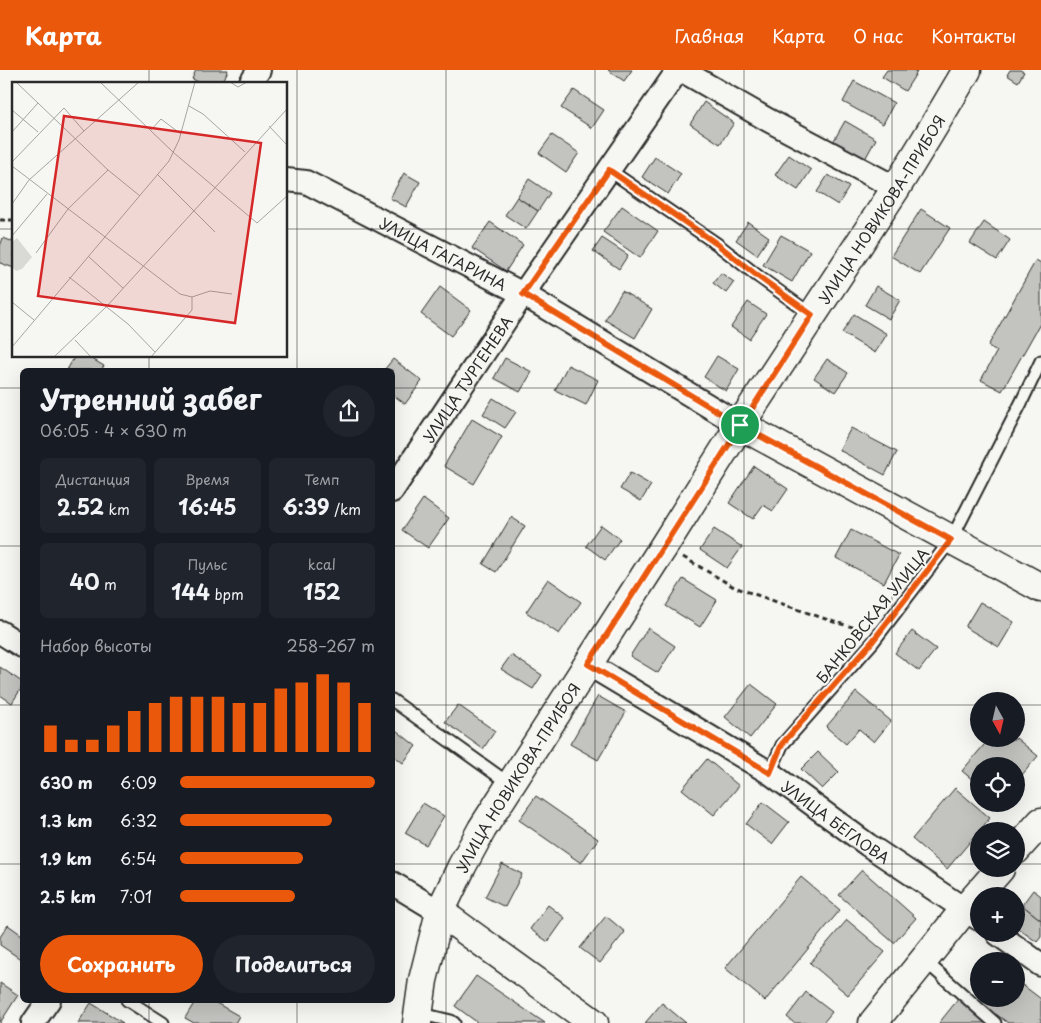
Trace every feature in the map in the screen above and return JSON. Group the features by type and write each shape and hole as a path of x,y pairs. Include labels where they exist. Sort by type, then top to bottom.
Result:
{"street":[{"path":"251,82 259,70"},
{"path":"680,70 768,120 896,188"},
{"name":"УЛИЦА ТУРГЕНЕВА","path":"395,486 523,294 680,70"},
{"name":"УЛИЦА НОВИКОВА-ПРИБОЯ","path":"418,1018 423,980 440,912 482,829 740,425 896,188 967,70"},
{"name":"УЛИЦА ГАГАРИНА","path":"288,180 306,182 523,294 740,425 1041,588"},
{"path":"0,632 20,645"},
{"name":"УЛИЦА БЕГЛОВА","path":"588,664 770,773 868,845 970,913"},
{"path":"1025,840 1041,822"},
{"path":"395,885 440,912 580,1019"},
{"path":"873,1023 924,960 970,916"},
{"path":"1009,942 1041,965"},
{"path":"33,1023 47,1003"}],"lane":[{"path":"609,170 717,244 812,315"},
{"name":"БАНКОВСКАЯ УЛИЦА","path":"770,773 782,744 879,634 951,540 1041,361"},
{"path":"395,702 511,785"},
{"path":"924,960 996,1023"},
{"path":"132,1003 164,1023"},
{"path":"418,1018 451,1021 454,1023"}],"path":[{"path":"664,546 734,587 834,622 879,634"}],"building":[{"path":"196,70 228,70 223,82 199,82 192,79"},
{"path":"608,70 632,70 624,81"},
{"path":"887,70 913,70 917,72 905,91 882,77"},
{"path":"1010,70 1024,72 1018,82 1007,75"},
{"path":"854,81 894,103 883,124 843,102"},
{"path":"574,90 604,110 592,128 561,108"},
{"path":"704,102 734,123 720,144 690,124"},
{"path":"845,121 876,139 865,159 833,142"},
{"path":"552,135 579,153 566,172 539,153"},
{"path":"789,155 811,170 798,190 775,175"},
{"path":"655,157 681,174 668,194 642,177"},
{"path":"404,173 420,182 406,207 390,198"},
{"path":"828,175 849,187 838,205 817,192"},
{"path":"529,179 550,193 538,211 517,197"},
{"path":"517,197 538,211 526,229 505,215"},
{"path":"622,206 658,231 640,258 603,232"},
{"path":"921,209 950,228 920,274 891,256"},
{"path":"490,222 523,245 506,271 472,248"},
{"path":"748,222 769,237 757,255 736,240"},
{"path":"984,222 1010,240 997,260 970,243"},
{"path":"781,235 810,251 792,282 763,265"},
{"path":"3,238 12,241 12,267 0,263 0,246"},
{"path":"602,238 628,255 619,269 593,251"},
{"path":"1036,260 1041,263 1041,322 1002,391 981,380 997,351 988,346"},
{"path":"721,273 734,282 726,293 713,283"},
{"path":"876,286 900,300 889,319 865,305"},
{"path":"440,287 471,310 451,336 421,314"},
{"path":"622,291 652,309 635,338 605,320"},
{"path":"748,302 766,314 749,339 731,327"},
{"path":"854,314 887,334 875,353 842,333"},
{"path":"717,356 739,369 726,391 704,377"},
{"path":"74,358 90,358 104,366 102,368 68,368"},
{"path":"505,358 532,372 520,392 494,378"},
{"path":"393,359 422,381 405,404 395,396 395,368 386,368"},
{"path":"827,359 848,373 835,392 814,378"},
{"path":"568,365 598,380 586,405 555,390"},
{"path":"493,398 516,412 505,428 483,414"},
{"path":"472,419 502,437 474,484 444,466"},
{"path":"851,428 897,452 885,475 839,450"},
{"path":"754,466 788,489 773,511 763,505 753,519 729,503"},
{"path":"630,473 651,485 641,501 620,489"},
{"path":"423,499 449,518 428,548 402,530"},
{"path":"511,517 525,526 496,572 483,564"},
{"path":"601,525 620,539 605,560 586,546"},
{"path":"714,529 742,547 727,568 700,550"},
{"path":"851,530 899,555 884,583 836,558"},
{"path":"548,579 581,602 559,634 526,612"},
{"path":"683,579 717,600 700,627 666,606"},
{"path":"980,602 1014,622 999,647 965,627"},
{"path":"648,628 675,646 658,673 630,656"},
{"path":"912,631 936,649 919,671 895,653"},
{"path":"511,655 542,675 533,689 501,669"},
{"path":"0,667 20,681 20,690 12,703 0,695"},
{"path":"751,684 777,704 750,738 725,717"},
{"path":"856,692 891,721 874,742 859,729 846,744 826,727"},
{"path":"598,696 626,712 598,760 570,744"},
{"path":"458,705 495,731 483,749 445,722"},
{"path":"395,729 416,746 403,763 395,756"},
{"path":"1025,745 1038,756 1025,771 1025,757 974,757 981,748 1025,748"},
{"path":"818,752 839,772 822,789 801,769"},
{"path":"707,759 739,786 714,815 682,789"},
{"path":"970,762 970,778 962,771"},
{"path":"955,788 970,801 970,812 983,812 990,818 987,822 970,822 970,842 947,869 912,839"},
{"path":"536,796 598,839 581,863 519,820"},
{"path":"763,802 789,822 772,844 746,824"},
{"path":"423,803 444,816 426,845 405,833"},
{"path":"502,864 522,874 505,907 485,897"},
{"path":"862,870 916,918 894,943 839,895"},
{"path":"801,877 840,910 765,1001 725,968"},
{"path":"1033,890 1041,896 1041,920 1025,907 1025,901"},
{"path":"548,905 565,918 548,942 530,929"},
{"path":"1025,907 1041,920 1041,937 1037,942 1025,933"},
{"path":"606,916 625,932 600,963 580,948"},
{"path":"847,920 885,952 848,995 810,963"},
{"path":"8,925 20,934 20,959 0,945 0,937"},
{"path":"476,976 545,1023 478,1023 455,1006"},
{"path":"0,983 18,995 0,1023"},
{"path":"1025,987 1041,999 1041,1023 1008,1023 996,1014 989,1023 939,1023 959,998 974,1010 976,1007 1025,1007"},
{"path":"806,992 832,1012 823,1023 794,1023 787,1017"},
{"path":"91,1003 112,1016 123,1023 78,1023"},
{"path":"194,1003 216,1003 239,1016 235,1023 194,1023 185,1018"},
{"path":"662,1003 686,1023 645,1023"}],"route":[{"path":"740,425 523,294 609,170 717,244 812,315 740,425 588,664 770,773 782,744 872,642 951,540 740,425"}]}
